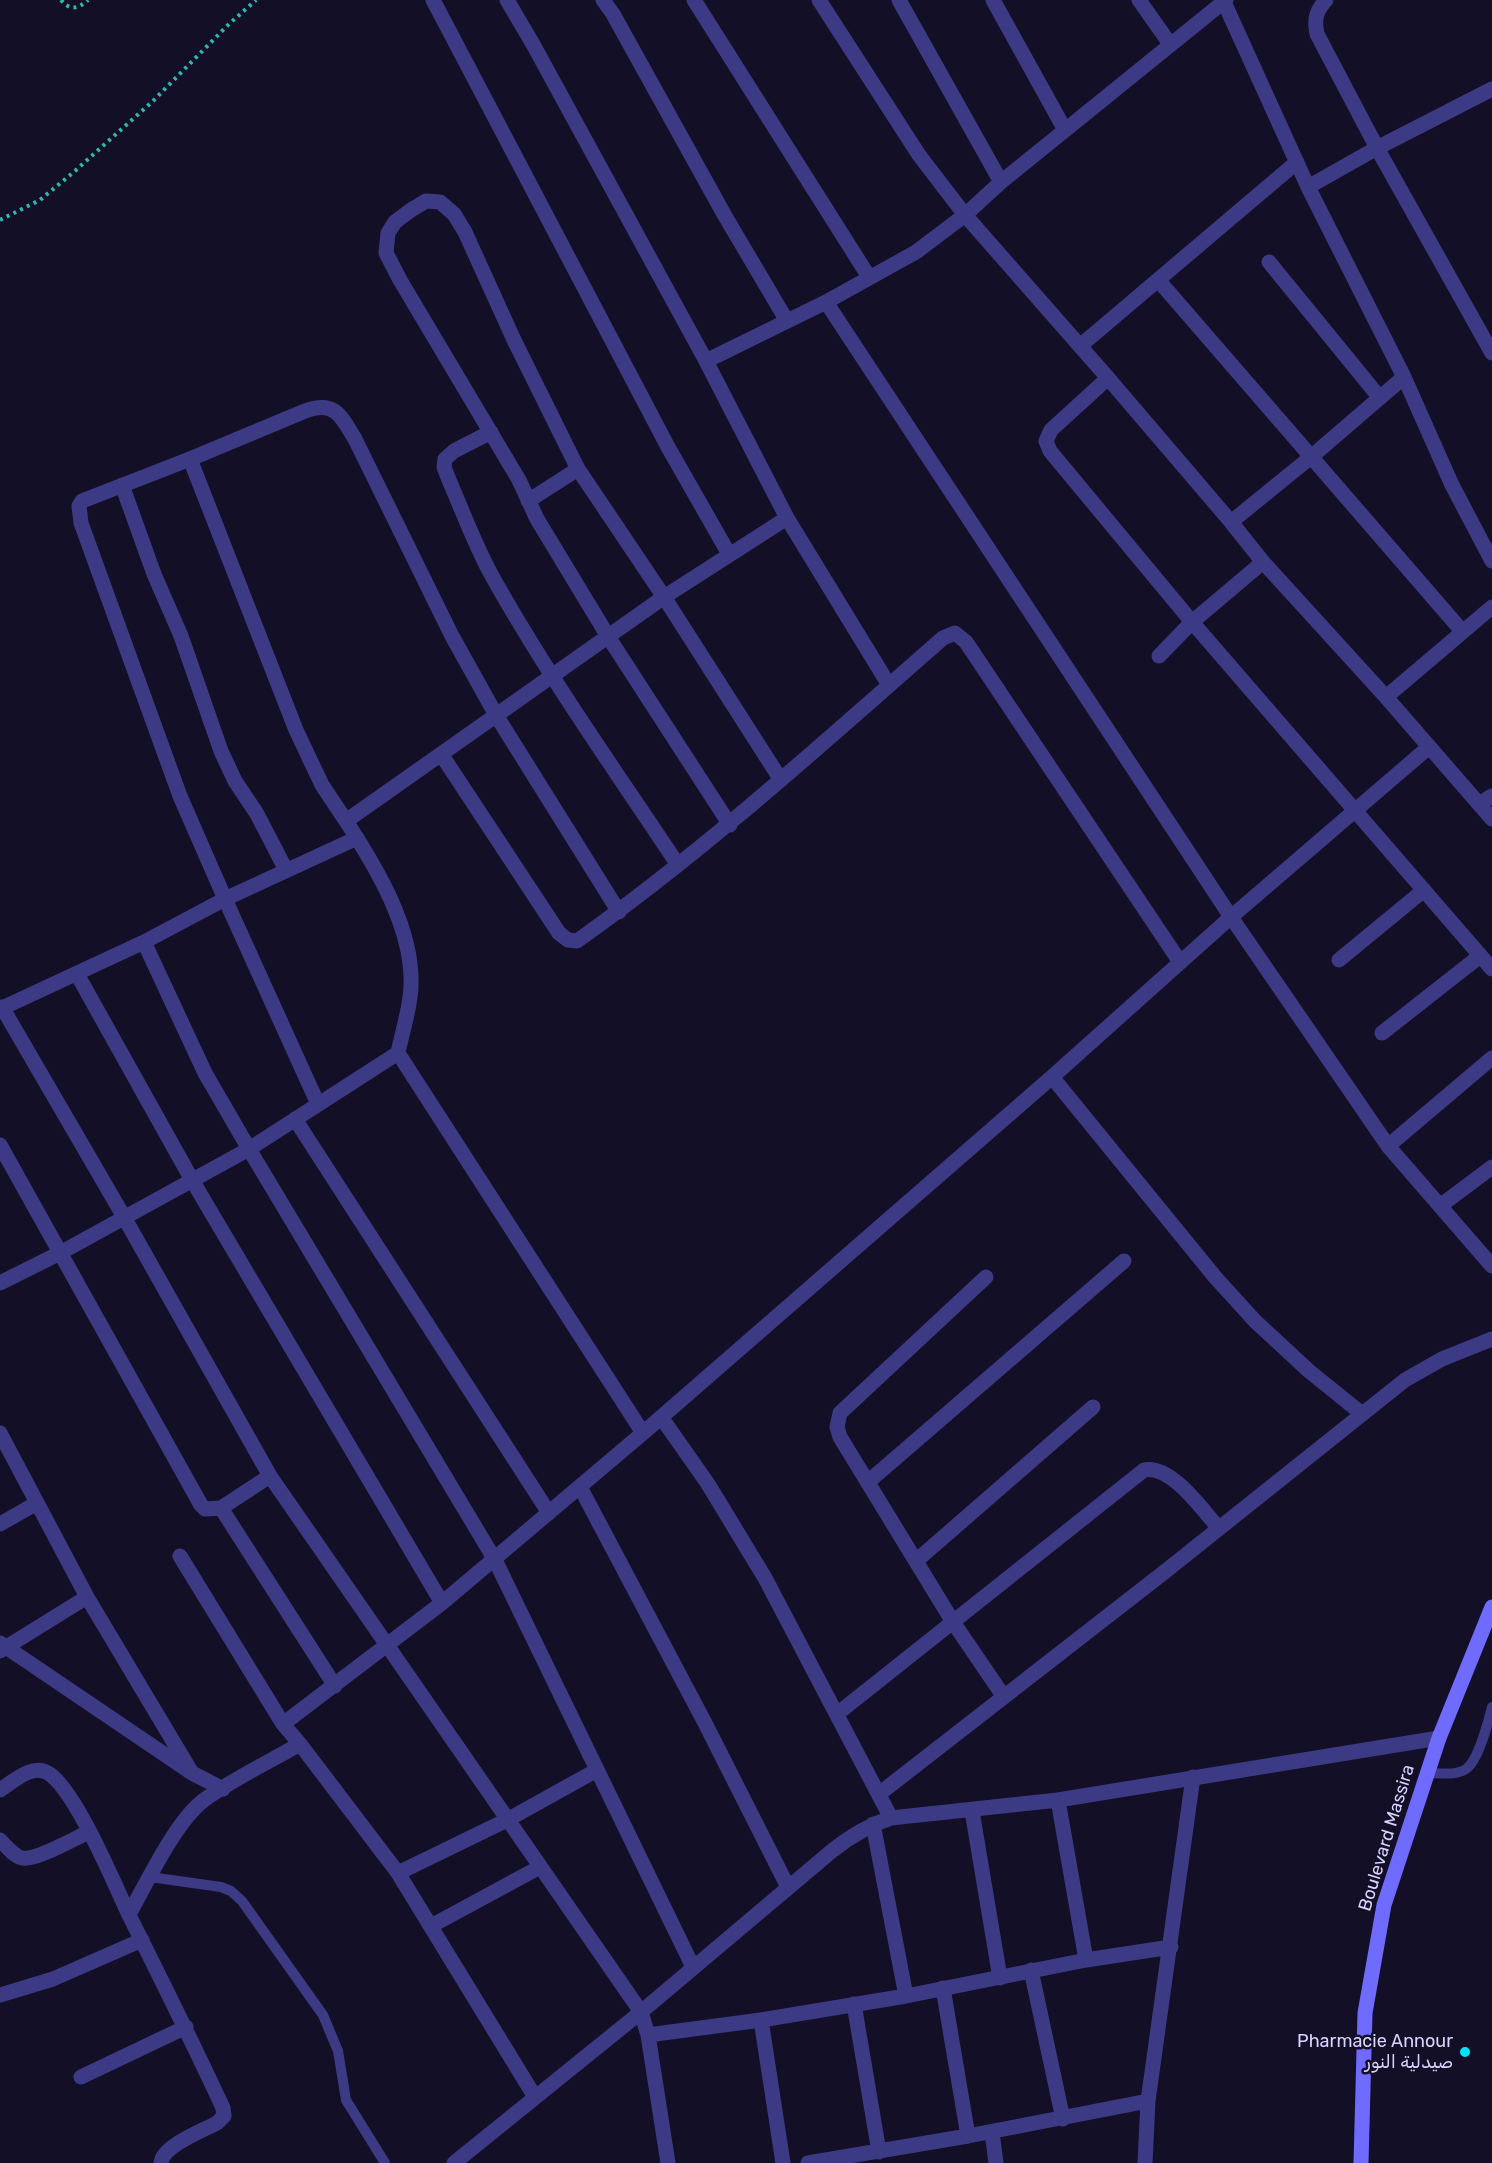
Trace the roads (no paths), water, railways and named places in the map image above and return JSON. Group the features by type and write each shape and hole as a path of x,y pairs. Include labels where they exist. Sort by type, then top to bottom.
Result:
{"main road":[{"name":"Boulevard Massira","path":"1361,2163 1365,2013 1384,1905 1439,1738 1492,1607"}],"street":[{"path":"434,0 646,407 729,554"},
{"path":"507,0 706,362 787,518 889,685"},
{"path":"603,0 619,24 725,216 787,321"},
{"path":"694,0 869,277"},
{"path":"819,0 919,154 965,215 1080,346 1263,562 1429,747 1486,800 1492,819"},
{"path":"899,0 1001,182"},
{"path":"993,0 1065,130"},
{"path":"1139,0 1170,44"},
{"path":"1326,0 1318,9 1315,21 1317,34 1377,148 1492,353"},
{"path":"706,362 826,302 916,252 965,215 1001,182 1224,1 1308,187 1404,378 1452,485 1492,561"},
{"path":"1308,187 1492,88"},
{"path":"1080,346 1297,162"},
{"path":"730,825 609,638 537,519 519,480 422,321 386,253 388,233 395,222 411,210 426,201 440,202 454,214 465,232 514,340 578,469 664,597 781,780"},
{"path":"1269,262 1380,398"},
{"path":"1159,281 1462,631"},
{"path":"826,302 1231,917 1388,1146 1492,1266"},
{"path":"1107,378 1051,430 1046,441 1050,452 1192,622 1492,969"},
{"path":"1231,522 1404,378"},
{"path":"318,1104 180,795 81,523 79,506 82,501 317,406 330,408 342,419 355,439 452,636 496,715 619,912"},
{"path":"491,432 454,451 445,459 444,467 491,573 552,676 678,865"},
{"path":"190,459 296,730 322,785 357,837 406,936 411,986 398,1053 643,1433"},
{"path":"528,501 578,469"},
{"path":"122,485 154,574 181,636 221,751 235,781 257,814 286,870"},
{"path":"346,821 609,638 664,597 787,518"},
{"path":"1159,656 1192,622 1263,562"},
{"path":"1386,697 1492,607"},
{"path":"441,754 559,933 568,940 578,941 619,912 730,825 943,638 955,633 966,642 1180,962"},
{"path":"283,1724 387,1647 495,1560 1429,747"},
{"path":"357,837 225,899 144,942 1,1008 124,1217 270,1476 640,2012 648,2035 668,2163"},
{"path":"1339,960 1424,890"},
{"path":"144,942 205,1072 495,1560 693,1967"},
{"path":"1382,1032 1480,956"},
{"path":"77,974 192,1180 442,1603"},
{"path":"0,1283 249,1149 398,1053"},
{"path":"1388,1146 1492,1058"},
{"path":"1052,1077 1208,1268 1255,1321 1309,1371 1361,1413"},
{"path":"295,1119 549,1513"},
{"path":"0,1144 201,1505 205,1509 220,1508 270,1476"},
{"path":"1440,1206 1492,1167"},
{"path":"868,1482 1124,1261"},
{"path":"986,1277 840,1413 837,1427 840,1437 953,1622 1004,1697"},
{"path":"879,1794 1405,1380 1442,1359 1492,1339"},
{"path":"916,1561 1093,1407"},
{"path":"661,1417 708,1484 765,1578 891,1818"},
{"path":"2,1439 87,1597 192,1773"},
{"path":"837,1714 1144,1470 1152,1468 1173,1478 1219,1528"},
{"path":"580,1487 705,1723 788,1887"},
{"path":"0,1524 37,1503"},
{"path":"220,1508 335,1686"},
{"path":"180,1556 283,1724 398,1873 536,2097"},
{"path":"87,1597 2,1647 192,1773 223,1789"},
{"path":"454,2163 640,2012 833,1850 854,1834 873,1824 891,1818 1058,1800 1439,1738"},
{"path":"129,1914 185,1821 203,1801 300,1744"},
{"path":"0,1790 32,1770 46,1771 61,1783 89,1832 186,2027 223,2108 224,2116 217,2123 169,2149 161,2157 161,2163"},
{"path":"398,1873 507,1820 597,1770"},
{"path":"1145,2163 1148,2101 1193,1777"},
{"path":"1058,1800 1086,1960"},
{"path":"972,1811 1000,1978"},
{"path":"873,1824 906,1996"},
{"path":"0,1840 22,1858 35,1856 89,1832"},
{"path":"431,1926 540,1867"},
{"path":"0,1995 53,1979 142,1940"},
{"path":"648,2035 761,2020 906,1996 1086,1960 1171,1947"},
{"path":"1031,1971 1063,2118"},
{"path":"943,1988 968,2136"},
{"path":"854,2004 879,2152"},
{"path":"761,2020 783,2163"},
{"path":"81,2077 186,2027"},
{"path":"808,2163 992,2132 1148,2101"},
{"path":"992,2132 996,2163"}],"lane":[{"path":"1427,1773 1455,1773 1466,1769 1474,1758 1488,1724 1492,1707"},
{"path":"150,1877 221,1887 231,1891 242,1901 323,2015 338,2051 346,2100 385,2163"}],"place":[{"name":"Pharmacie Annour صيدلية النور","path":"1465,2052"}]}
